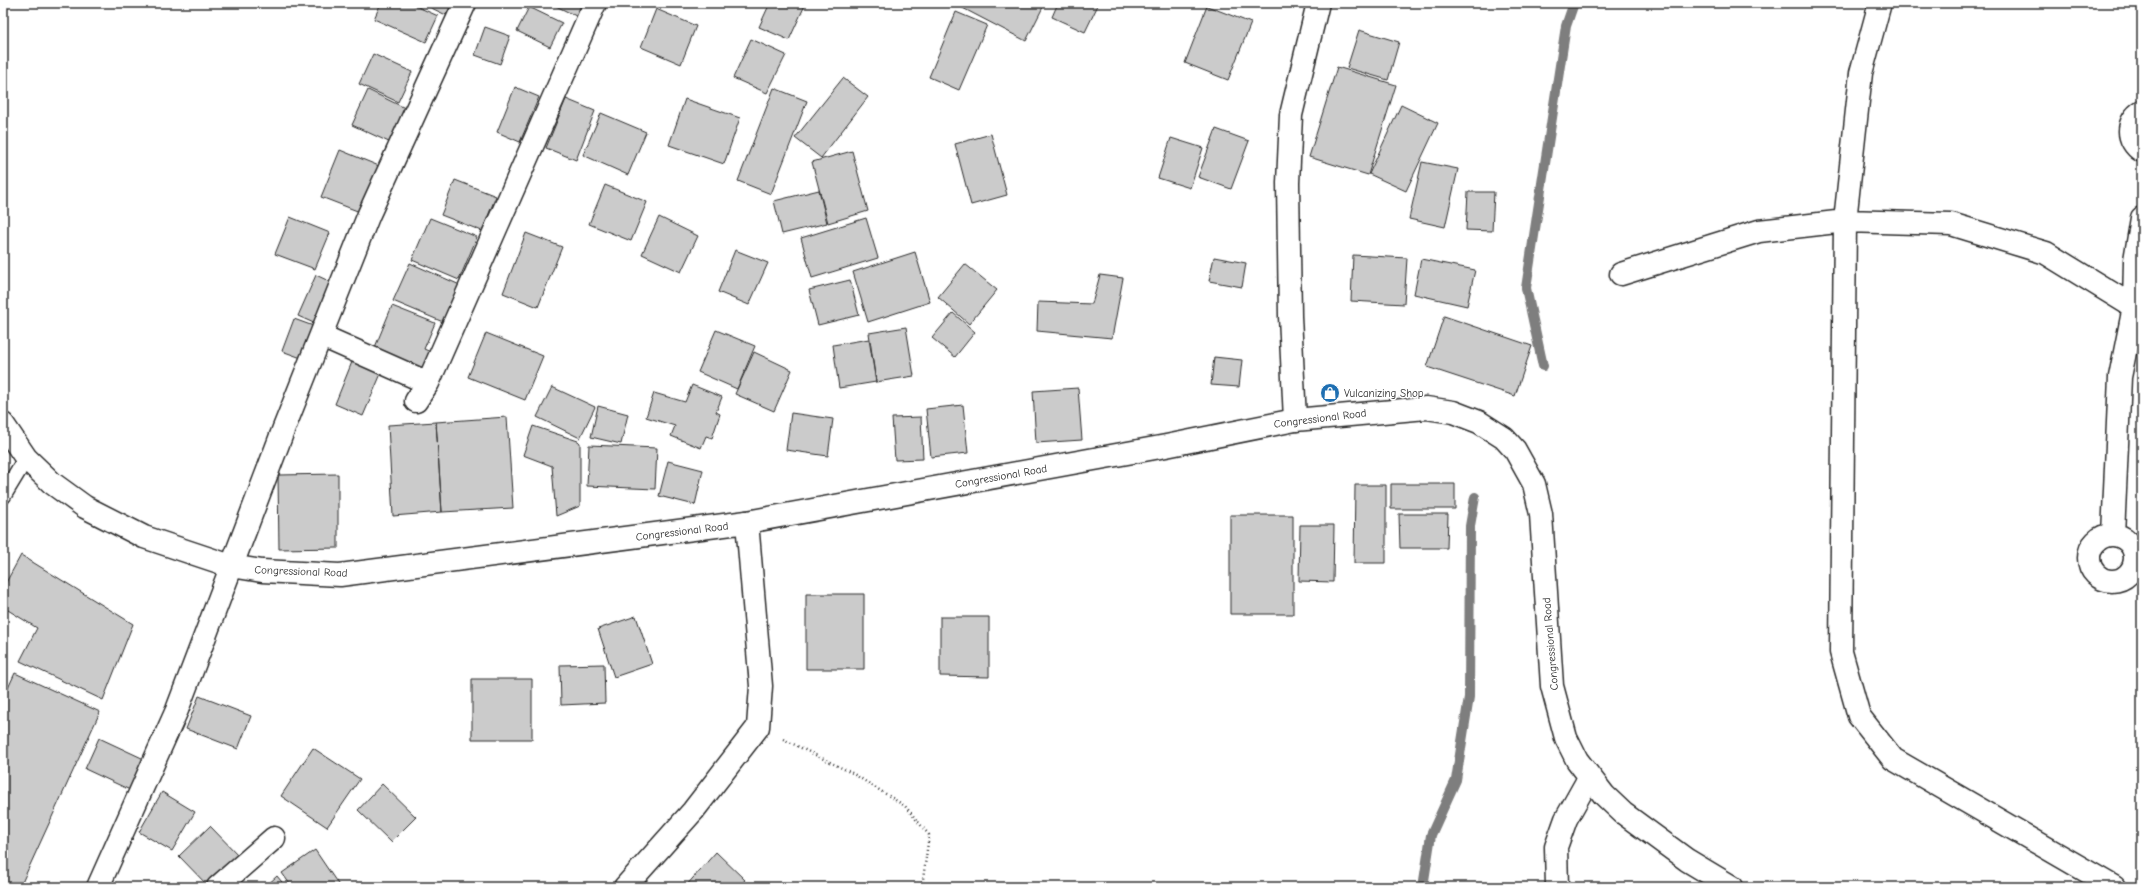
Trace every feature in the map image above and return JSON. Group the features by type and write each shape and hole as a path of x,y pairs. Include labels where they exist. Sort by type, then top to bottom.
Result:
{"street":[{"path":"98,887 177,710 231,566 370,214 465,3"},
{"path":"416,401 428,383 595,3"},
{"path":"1295,420 1290,316 1288,183 1291,115 1318,3"},
{"path":"1880,3 1861,73 1845,221 1841,652 1859,716 1893,759 2114,887"},
{"path":"2142,111 2133,118 2130,134 2137,148 2142,151"},
{"path":"2113,535 2120,377 2138,310 2135,260 2142,218"},
{"path":"1621,274 1759,231 1845,221 1951,224 2046,253 2138,310"},
{"path":"322,336 428,383"},
{"name":"Congressional Road","path":"3,424 26,458 52,483 85,508 144,537 231,566 262,571 340,575 747,522 1166,446 1295,420 1426,408 1453,412 1479,422 1504,438 1515,450 1534,484 1541,514 1552,686 1566,738 1589,778 1623,813 1687,860 1732,887"},
{"path":"625,887 693,811 758,726 761,686 747,522"},
{"path":"1557,887 1556,847 1566,819 1589,778"},
{"path":"218,887 274,838"}],"lane":[{"path":"3,496 26,458"}],"path":[{"path":"758,726 852,774 905,806 929,835 922,887"}],"building":[{"path":"381,3 409,3 438,16 426,42 374,19"},
{"path":"421,3 452,3 446,15"},
{"path":"550,3 590,3 582,19"},
{"path":"770,3 806,3 789,40 759,27"},
{"path":"953,3 1045,3 1026,41"},
{"path":"1058,3 1099,3 1085,32 1052,17"},
{"path":"1207,6 1251,23 1228,80 1185,63"},
{"path":"529,7 562,23 550,47 517,31"},
{"path":"656,9 696,26 681,64 641,47"},
{"path":"956,12 987,25 959,90 929,77"},
{"path":"485,27 510,36 500,64 475,55"},
{"path":"1359,30 1399,42 1388,80 1347,68"},
{"path":"751,39 786,55 767,93 733,78"},
{"path":"373,54 412,72 398,102 359,84"},
{"path":"1337,67 1396,85 1368,175 1309,157"},
{"path":"843,78 868,97 821,158 795,138"},
{"path":"515,87 539,97 520,142 497,132"},
{"path":"774,88 807,101 771,194 738,181"},
{"path":"368,90 407,109 391,143 352,125"},
{"path":"566,99 595,111 576,160 546,148"},
{"path":"685,99 740,118 724,164 669,145"},
{"path":"1401,105 1438,123 1406,191 1369,174"},
{"path":"601,113 646,132 628,175 583,155"},
{"path":"1216,129 1249,141 1231,189 1198,177"},
{"path":"991,134 1007,195 971,205 955,144"},
{"path":"1171,138 1203,148 1190,188 1158,178"},
{"path":"340,150 379,166 360,212 321,197"},
{"path":"852,151 868,211 828,223 812,162"},
{"path":"1422,162 1458,169 1445,227 1409,219"},
{"path":"455,180 496,196 482,231 441,215"},
{"path":"605,185 647,202 631,241 589,224"},
{"path":"819,190 827,223 782,234 774,201"},
{"path":"1468,192 1494,192 1492,231 1466,230"},
{"path":"290,217 330,233 315,269 275,254"},
{"path":"659,217 698,236 681,272 642,254"},
{"path":"430,218 477,237 459,280 412,260"},
{"path":"866,218 878,258 812,278 801,238"},
{"path":"526,233 562,247 538,307 503,293"},
{"path":"735,250 768,263 749,305 718,292"},
{"path":"915,252 930,302 868,322 853,272"},
{"path":"1353,255 1407,258 1404,304 1351,301"},
{"path":"1214,257 1246,263 1242,287 1209,281"},
{"path":"1421,259 1475,270 1467,306 1414,294"},
{"path":"410,263 460,285 443,322 393,301"},
{"path":"965,264 997,290 969,324 938,297"},
{"path":"316,275 333,283 316,324 298,316"},
{"path":"1100,275 1123,278 1112,338 1037,331 1038,302 1092,304"},
{"path":"850,280 859,315 818,325 809,290"},
{"path":"392,306 435,323 424,349 435,354 425,375 373,352"},
{"path":"953,313 975,332 955,357 932,338"},
{"path":"1444,316 1532,346 1515,396 1427,367"},
{"path":"294,319 316,327 304,359 282,351"},
{"path":"906,327 914,376 876,382 869,333"},
{"path":"716,330 755,346 737,389 698,372"},
{"path":"486,333 543,356 525,400 468,377"},
{"path":"869,339 876,382 839,388 833,345"},
{"path":"754,352 792,370 774,411 735,394"},
{"path":"354,357 383,369 363,416 335,404"},
{"path":"1214,357 1242,360 1239,387 1211,385"},
{"path":"692,385 722,397 716,412 720,414 712,438 706,436 701,448 671,436 675,426 646,417 654,393 685,402"},
{"path":"552,387 595,407 580,438 537,417"},
{"path":"1078,388 1082,440 1036,443 1033,391"},
{"path":"963,405 968,453 931,457 926,409"},
{"path":"598,406 628,414 621,444 591,437"},
{"path":"791,413 833,419 828,456 786,450"},
{"path":"507,417 513,508 442,512 436,422"},
{"path":"921,417 923,459 895,460 892,418"},
{"path":"436,422 442,512 393,516 388,425"},
{"path":"533,426 578,441 580,443 580,506 556,516 552,466 523,455"},
{"path":"589,445 657,448 655,489 587,486"},
{"path":"668,461 703,470 695,505 659,496"},
{"path":"338,474 338,548 279,549 278,475"},
{"path":"1391,484 1455,484 1455,509 1391,509"},
{"path":"1355,485 1386,485 1386,563 1354,563"},
{"path":"1399,514 1448,514 1447,548 1400,548"},
{"path":"1230,515 1293,515 1293,614 1230,614"},
{"path":"1300,525 1334,525 1333,582 1299,581"},
{"path":"21,555 133,624 103,700 20,661 37,628 3,607 3,588"},
{"path":"806,594 864,594 864,669 806,669"},
{"path":"636,616 652,664 614,677 598,629"},
{"path":"940,617 989,617 989,677 940,676"},
{"path":"604,664 605,703 561,705 560,665"},
{"path":"15,673 100,712 20,887 3,887 3,699"},
{"path":"472,679 532,679 532,739 472,739"},
{"path":"199,696 251,716 238,749 186,729"},
{"path":"99,738 144,759 130,790 85,769"},
{"path":"313,748 360,779 327,827 281,796"},
{"path":"382,784 416,817 391,842 358,810"},
{"path":"162,792 195,812 172,851 139,832"},
{"path":"210,826 241,858 209,887 179,856"},
{"path":"315,850 340,887 292,887 282,873"},
{"path":"716,852 745,880 739,887 685,887"},
{"path":"277,876 286,887 265,887"}],"waterway":[{"path":"1543,366 1526,288 1566,26 1574,3"},
{"path":"1423,887 1431,835 1456,780 1469,697 1470,526 1475,497"}],"place":[{"name":"Vulcanizing Shop","path":"1330,393"}]}
